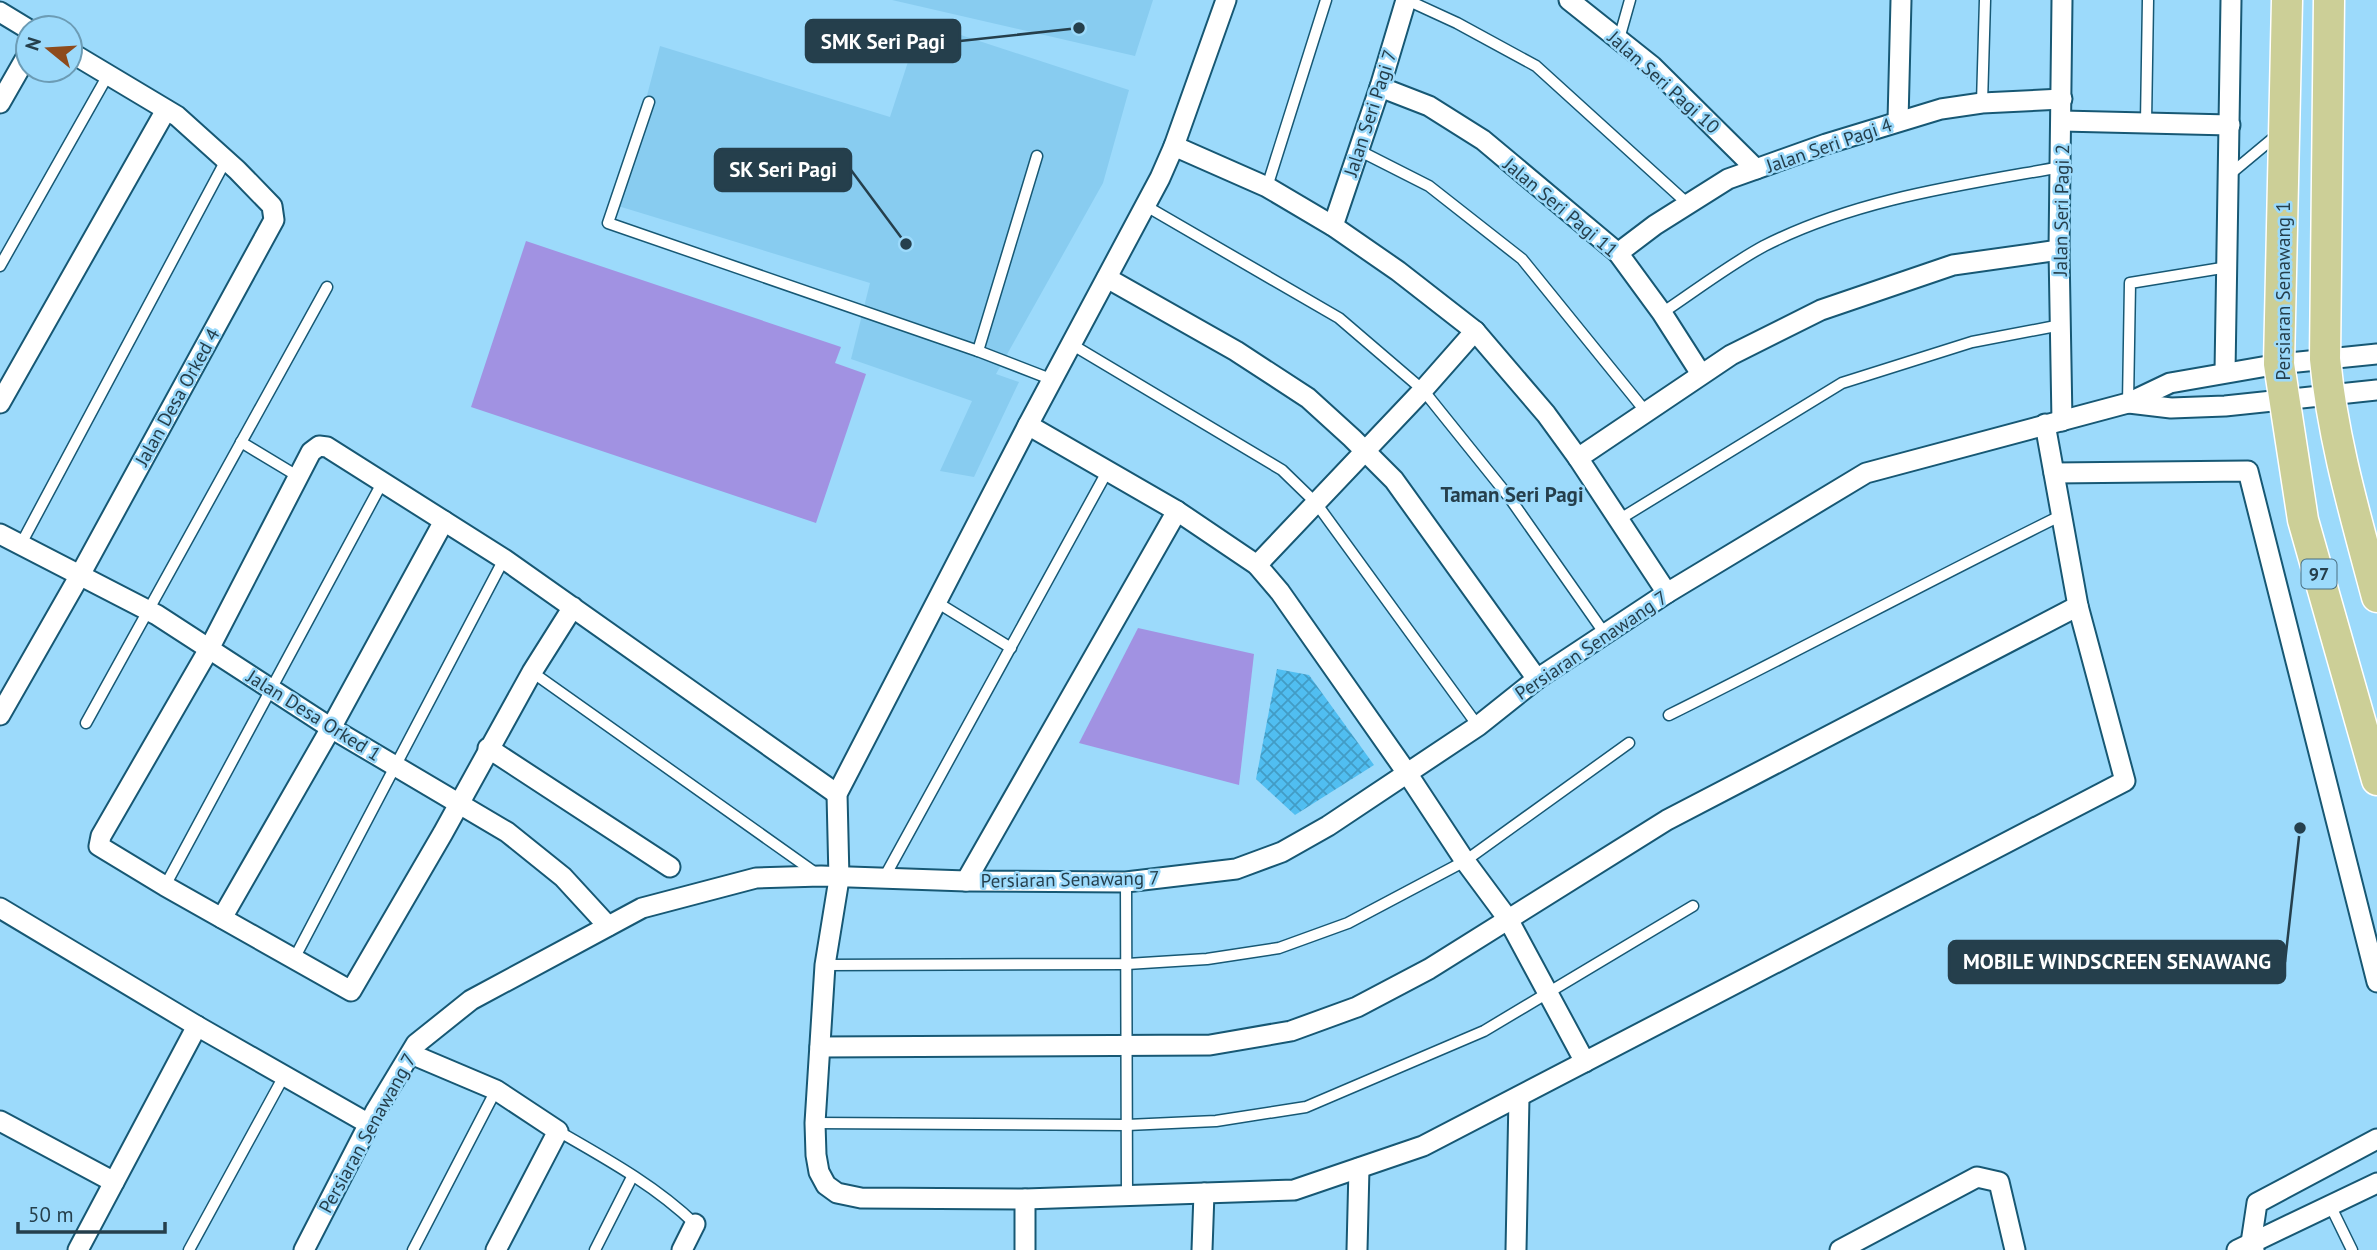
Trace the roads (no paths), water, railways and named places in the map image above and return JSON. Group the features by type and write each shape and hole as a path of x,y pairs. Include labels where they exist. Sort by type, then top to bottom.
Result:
{"main road":[{"name":"Persiaran Senawang 1","path":"2287,0 2279,364 2304,520 2377,780"},
{"path":"2329,0 2325,359 2328,395 2343,472 2377,597"}],"street":[{"path":"1028,425 1177,511 1257,565 1280,592 1508,919 1586,1062 1423,1146 1294,1190 1025,1199 861,1198 837,1193 825,1185 819,1172 815,1123 836,794 938,603 1028,425 1146,206 1174,146 1226,0"},
{"name":"Jalan Seri Pagi 7","path":"1334,226 1406,0"},
{"path":"1898,121 1901,0"},
{"name":"Jalan Seri Pagi 2","path":"1586,1062 2125,781 2078,606 2054,473 2053,422 2061,325 2059,250 2062,0"},
{"path":"2225,372 2231,0"},
{"name":"Jalan Seri Pagi 10","path":"1572,1 1652,66 1756,169"},
{"path":"84,60 177,116 226,160"},
{"path":"0,103 14,78"},
{"name":"Jalan Seri Pagi 11","path":"1380,87 1429,106 1483,140 1618,253 1662,313 1701,374"},
{"name":"Jalan Seri Pagi 4","path":"1618,253 1655,225 1728,179 1756,169 1941,109 1982,103 2062,99"},
{"path":"0,403 166,110"},
{"path":"2062,121 2230,125"},
{"path":"1174,146 1267,187 1334,226 1398,271 1475,331 1537,404 1578,458 1667,593"},
{"name":"Jalan Desa Orked 4","path":"1,712 80,575 274,220 272,205 226,160"},
{"path":"1578,458 1731,355 1834,306 1953,265 2059,250"},
{"path":"1107,278 1236,351 1308,398 1365,451 1394,480 1538,679"},
{"path":"1257,565 1423,390 1475,331"},
{"path":"2128,403 2170,383 2225,372 2377,354"},
{"path":"2128,403 2172,408 2284,401 2377,390"},
{"name":"Persiaran Senawang 7","path":"304,1250 369,1124 416,1044 471,1000 642,908 756,878 1126,882 1236,869 1282,852 1328,826 1478,726 1538,679 1667,593 1866,474 2128,403"},
{"path":"573,607 488,748 459,804 351,991 165,886 100,846 101,836 209,649 312,452 319,446 327,447 504,559 573,607 836,794"},
{"path":"2054,473 2248,471 2377,982"},
{"path":"966,881 1177,511"},
{"path":"222,918 331,728 444,521"},
{"name":"Jalan Desa Orked 1","path":"0,534 148,610 331,728 506,832 563,877 608,926"},
{"path":"820,1047 1210,1045 1291,1031 1357,1007 1429,969 1667,820 2078,606"},
{"path":"488,748 670,867"},
{"path":"0,908 197,1026 369,1124"},
{"path":"78,1250 197,1026"},
{"path":"411,1054 496,1090 558,1131 496,1250"},
{"path":"1516,1250 1519,1097"},
{"path":"0,1121 114,1182"},
{"path":"2248,1248 2258,1203 2377,1139"},
{"path":"1357,1250 1359,1168"},
{"path":"1840,1250 1977,1177 1998,1182 2015,1250"},
{"path":"2248,1248 2377,1183"},
{"path":"1202,1250 1204,1193"},
{"path":"1025,1199 1025,1250"},
{"path":"682,1250 695,1224"}],"lane":[{"path":"1267,187 1326,0"},
{"path":"1406,0 1457,23 1536,66 1688,204"},
{"path":"1619,39 1630,0"},
{"path":"1982,103 1985,0"},
{"path":"2146,122 2148,0"},
{"path":"0,266 108,75"},
{"path":"649,102 608,223 978,351 1053,380"},
{"path":"2229,175 2285,128"},
{"path":"1358,150 1429,186 1522,258 1646,412"},
{"path":"978,351 1037,156"},
{"path":"21,544 226,160"},
{"path":"1662,313 1763,247 1822,222 1920,192 2062,167"},
{"path":"1146,206 1339,318 1423,390 1508,496 1605,634"},
{"path":"2128,403 2130,283 2228,267"},
{"path":"86,723 327,288"},
{"path":"1620,519 1842,383 1972,342 2061,325"},
{"path":"1071,344 1282,470 1315,503 1478,726"},
{"path":"241,442 299,477"},
{"path":"883,879 1108,470"},
{"path":"165,886 382,483"},
{"path":"1669,715 1828,636 1941,574 2062,515"},
{"path":"294,959 504,559"},
{"path":"938,603 1011,648"},
{"path":"532,672 830,877"},
{"path":"825,965 1127,964 1207,959 1279,948 1349,923 1465,861 1629,743"},
{"path":"1126,882 1127,1195"},
{"path":"815,1123 1127,1125 1216,1121 1306,1107 1484,1031 1693,906"},
{"path":"189,1250 284,1076"},
{"path":"413,1250 496,1090"},
{"path":"558,1131 680,1209 695,1224"},
{"path":"595,1250 632,1177"},
{"path":"2330,1205 2352,1250"}],"place":[{"name":"SMK Seri Pagi","path":"1079,28"},
{"name":"SK Seri Pagi","path":"906,244"},
{"name":"MOBILE WINDSCREEN SENAWANG","path":"2300,828"}],"district":[{"name":"Taman Seri Pagi","path":"1512,495"}]}
